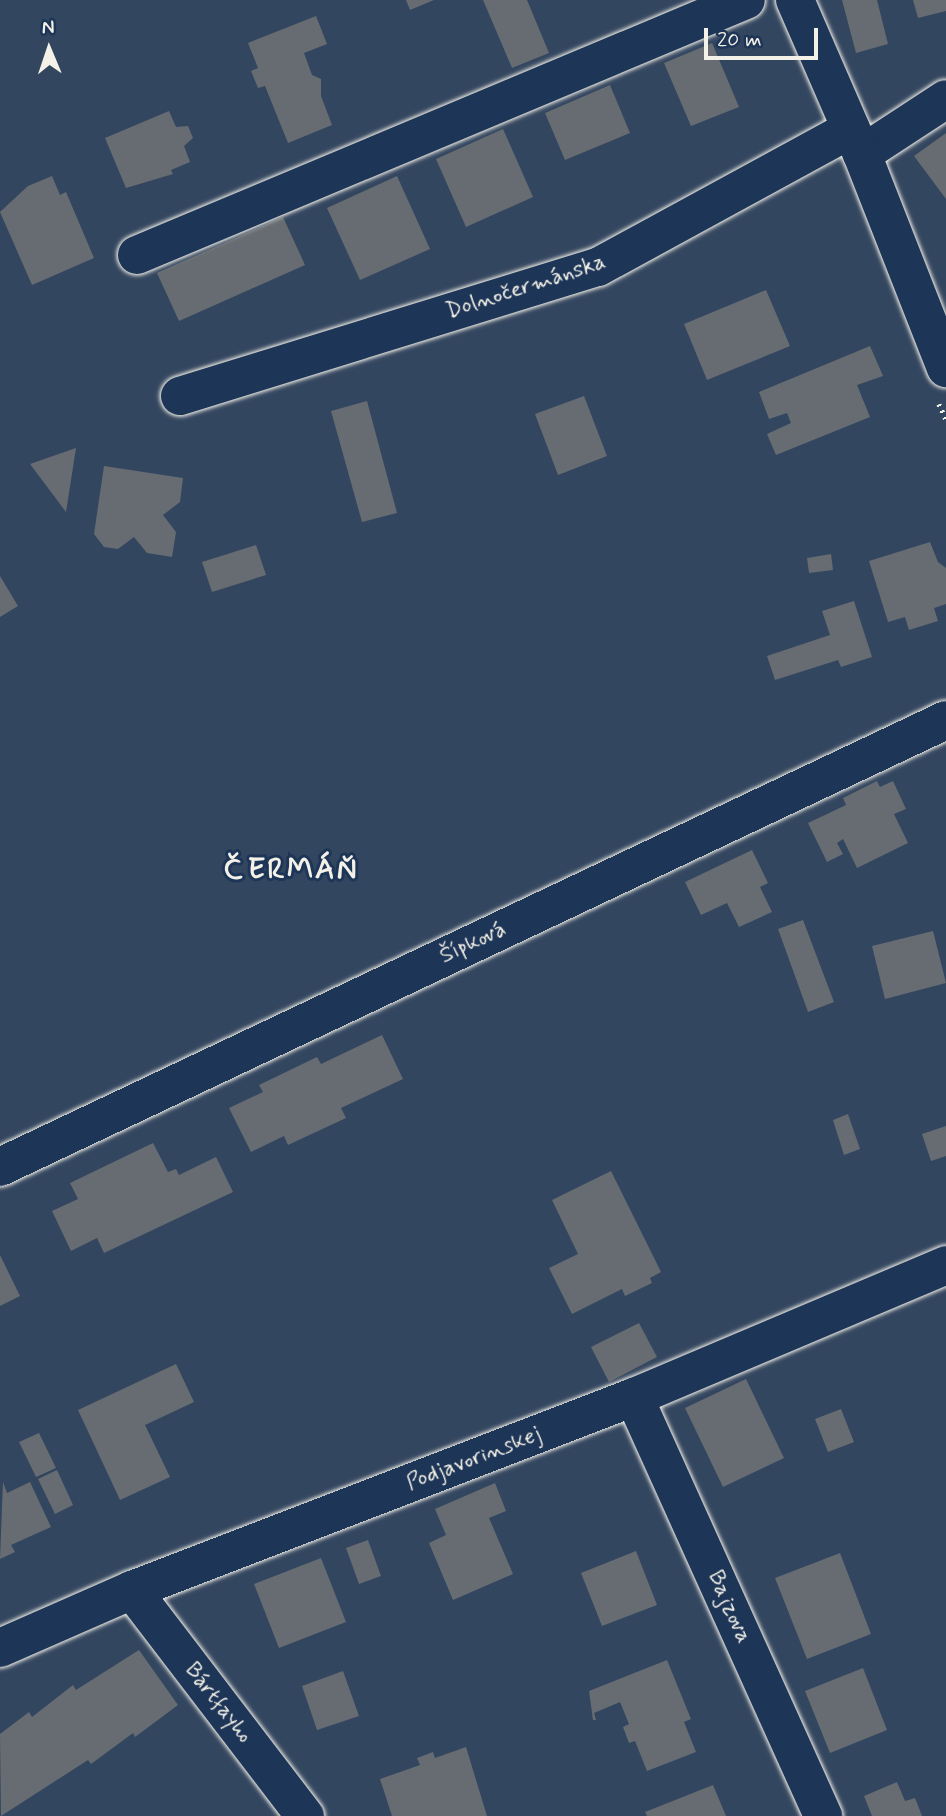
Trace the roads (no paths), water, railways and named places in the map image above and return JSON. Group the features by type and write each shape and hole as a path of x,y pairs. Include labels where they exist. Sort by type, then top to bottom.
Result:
{"street":[{"path":"137,255 746,0"},
{"path":"795,0 857,142 946,368"},
{"name":"Dolnočermánska","path":"180,396 598,267 946,99"},
{"name":"Šípková","path":"0,1167 946,720"},
{"name":"Podjavorinskej","path":"0,1648 132,1590 634,1397 946,1265"},
{"name":"Bajzova","path":"634,1397 823,1816"},
{"name":"Bártfayho","path":"132,1590 305,1816"}],"district":[{"name":"ČERMÁŇ","path":"291,870"}]}
